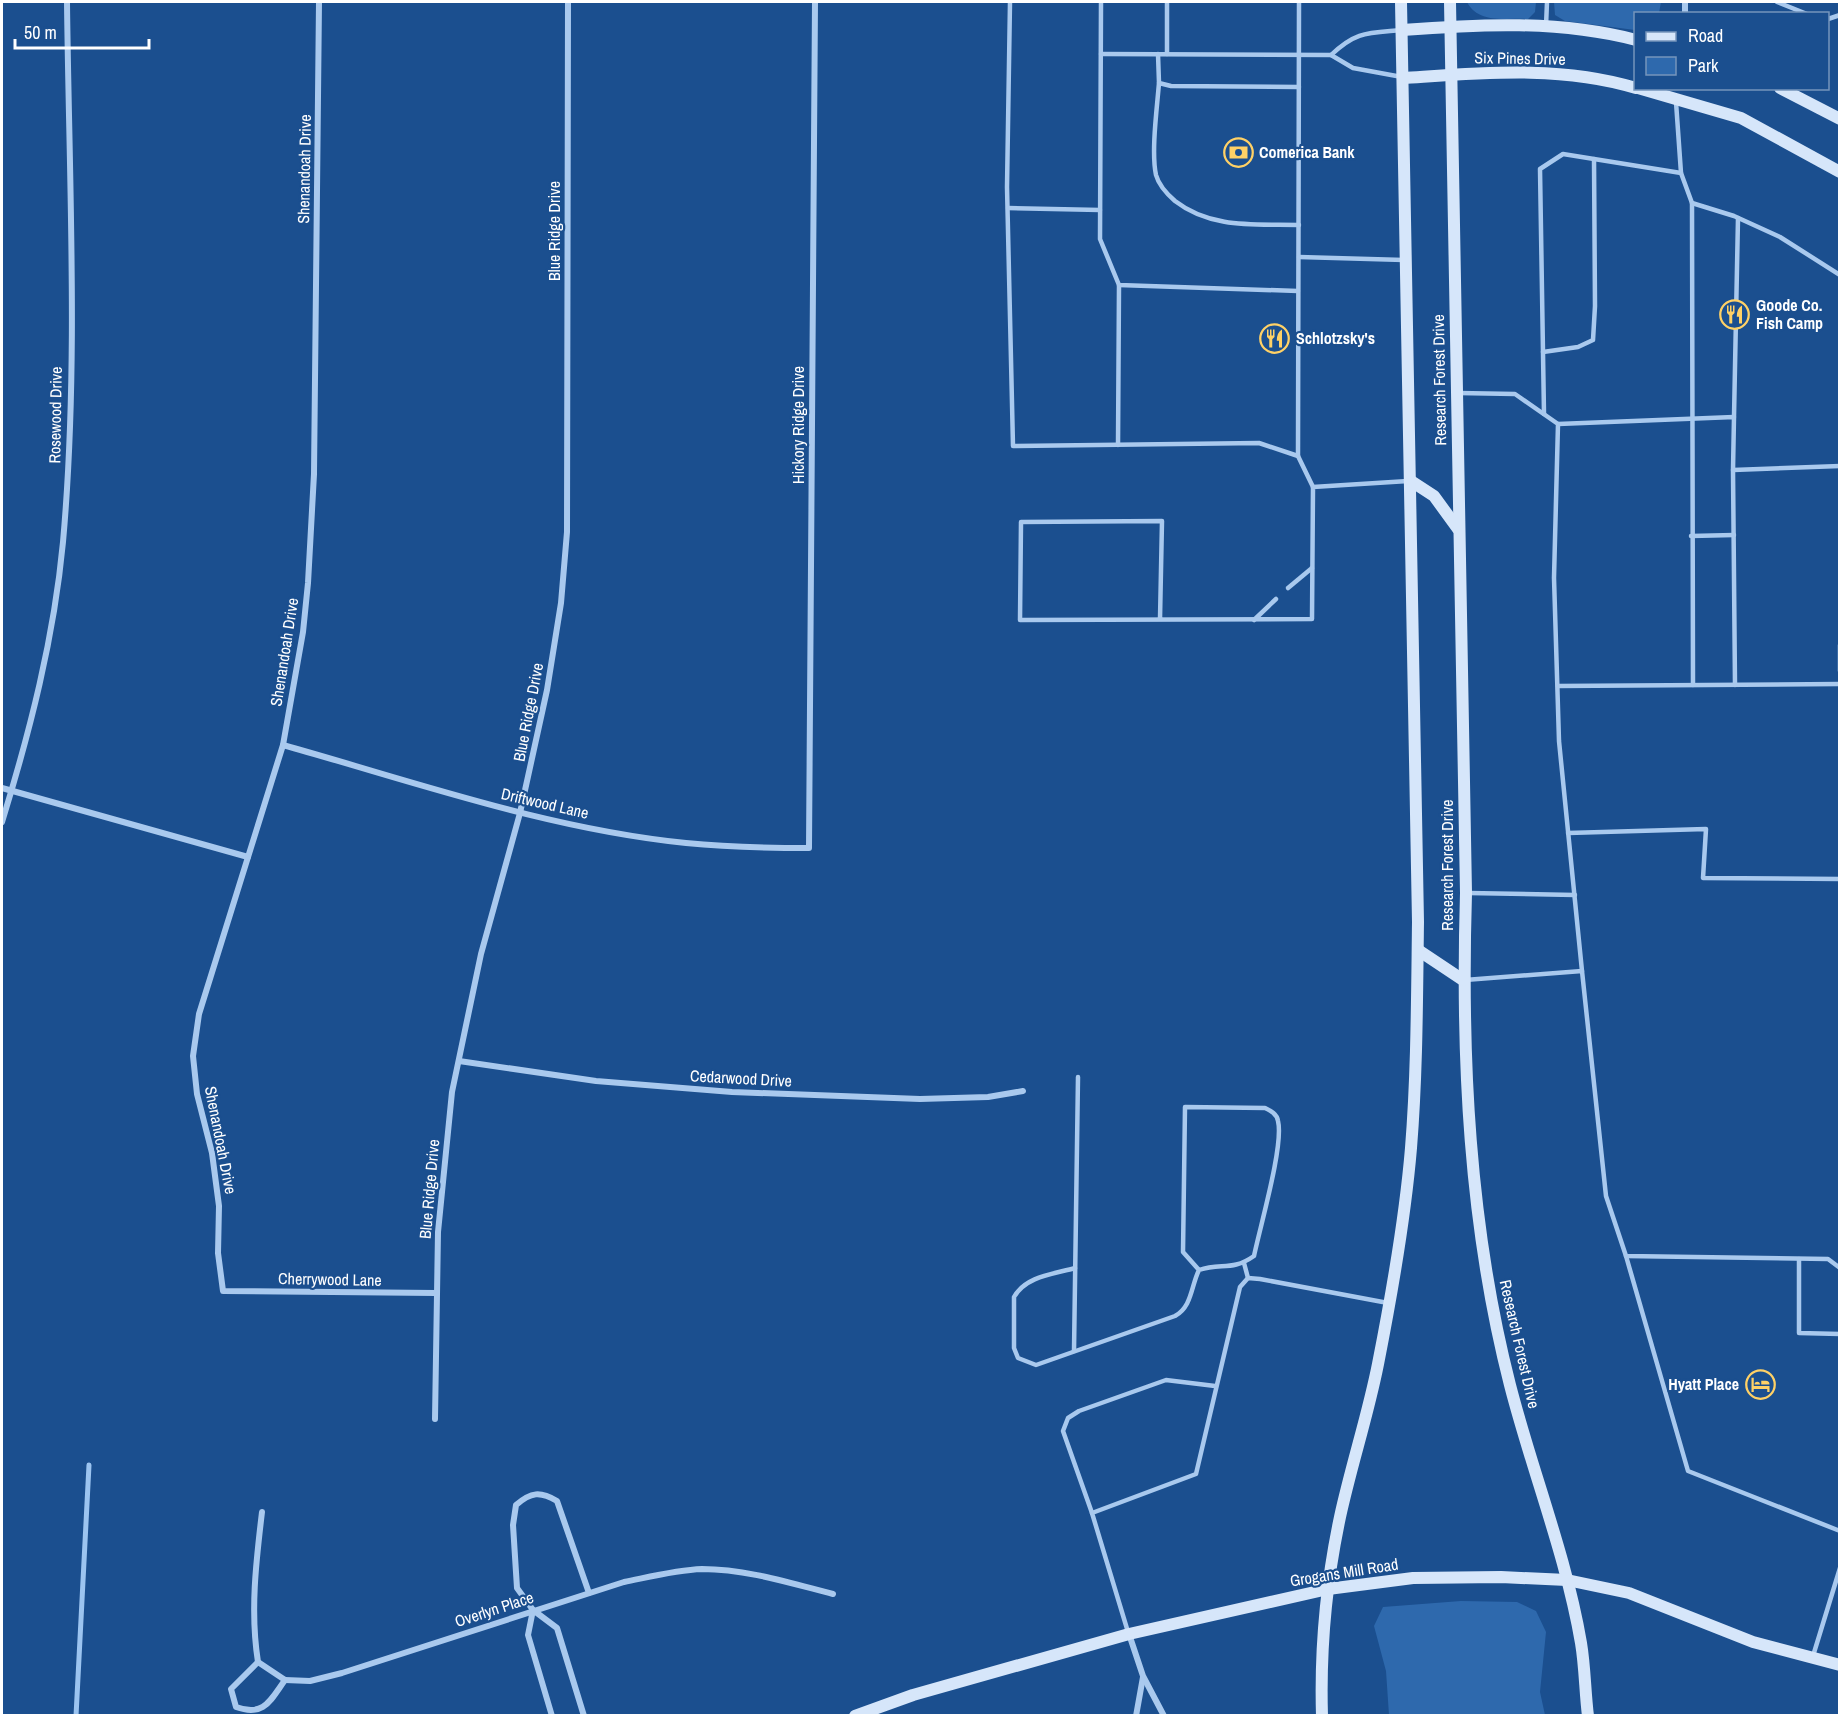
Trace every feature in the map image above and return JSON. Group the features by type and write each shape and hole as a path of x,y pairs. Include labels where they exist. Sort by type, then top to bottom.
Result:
{"main road":[{"name":"Research Forest Drive","path":"1322,1716 1320,1656 1328,1589 1340,1518 1378,1366 1411,1149 1417,1034 1418,950 1411,481 1401,2"},
{"name":"Research Forest Drive","path":"1450,2 1466,893 1463,980 1471,1143 1485,1262 1510,1383 1567,1580 1581,1644 1588,1716"},
{"name":"Six Pines Drive","path":"1402,30 1451,26 1545,26 1610,33 1634,40"},
{"name":"Six Pines Drive","path":"1403,78 1528,71 1601,78 1634,87"},
{"name":"Six Pines Drive","path":"1650,90 1677,94 1741,118 1839,172"},
{"path":"1784,90 1839,118"},
{"path":"1411,481 1434,496 1458,529"},
{"path":"1418,950 1463,980"},
{"name":"Grogans Mill Road","path":"855,1716 924,1692 1129,1634 1328,1589 1413,1578 1501,1576 1567,1580 1629,1593 1753,1642 1839,1665"}],"street":[{"name":"Rosewood Drive","path":"2,822 41,680 62,544 67,479 71,296 67,2"},
{"name":"Shenandoah Drive","path":"223,1291 218,1253 219,1206 212,1153 197,1094 193,1056 199,1014 283,745 304,622 313,495 319,2"},
{"name":"Blue Ridge Drive","path":"435,1419 436,1293 442,1180 459,1061 481,954 520,813 547,690 561,603 567,532 568,2"},
{"name":"Hickory Ridge Drive","path":"808,848 815,2"},
{"name":"Driftwood Lane","path":"283,745 520,813 685,843 808,848"},
{"path":"2,788 248,856"},
{"name":"Cedarwood Drive","path":"459,1061 596,1081 721,1092 920,1099 988,1097 1023,1091"},
{"name":"Cherrywood Lane","path":"223,1291 436,1293"},
{"path":"584,1716 557,1628 533,1610 517,1588 513,1525 516,1505 527,1495 543,1493 557,1501 589,1593"},
{"path":"258,1662 231,1689 236,1707 249,1713 263,1710 285,1680 258,1662 253,1628 262,1512"},
{"name":"Overlyn Place","path":"285,1680 310,1681 342,1673 624,1582 700,1569 765,1576 833,1594"},
{"path":"533,1610 528,1635 552,1716"},
{"path":"1129,1634 1143,1676 1164,1716"},
{"path":"1136,1716 1143,1676"}],"lane":[{"path":"1010,2 1008,208 1013,446 1259,443 1298,456"},
{"path":"1101,2 1100,239 1119,285 1118,445"},
{"path":"1167,2 1167,54"},
{"path":"1160,619 1162,521 1021,522 1020,620 1312,620 1313,487 1298,456 1299,2"},
{"path":"1545,26 1548,2"},
{"path":"1777,2 1802,12"},
{"path":"1331,55 1347,39 1363,34 1402,30"},
{"path":"1101,54 1331,55 1353,68 1403,78"},
{"path":"1158,54 1156,175 1168,195 1207,219 1247,225 1299,225"},
{"path":"1159,83 1171,86 1299,87"},
{"path":"1677,94 1682,172 1692,203 1690,418 1693,685"},
{"path":"1544,414 1540,169 1563,154 1682,172"},
{"path":"1543,352 1578,347 1593,340 1595,306 1594,159"},
{"path":"1692,203 1738,218 1780,237 1839,274"},
{"path":"1008,208 1100,210"},
{"path":"1735,685 1733,470 1738,218"},
{"path":"1299,257 1407,260"},
{"path":"1119,285 1298,291"},
{"path":"1456,393 1515,394 1558,424 1734,417"},
{"path":"1558,424 1554,578 1559,741 1606,1196 1626,1256 1688,1471 1839,1531"},
{"path":"1733,470 1839,466"},
{"path":"1313,487 1411,481"},
{"path":"1691,536 1734,535"},
{"path":"1288,588 1312,568"},
{"path":"1253,620 1276,599"},
{"path":"1839,645 1839,671"},
{"path":"1558,686 1839,684"},
{"path":"1569,833 1706,829 1703,878 1839,879"},
{"path":"1466,893 1575,895"},
{"path":"1463,980 1582,971"},
{"path":"1074,1351 1078,1077"},
{"path":"1185,1107 1265,1108 1273,1112 1278,1120 1277,1150 1254,1256 1230,1268 1208,1267 1199,1270 1182,1251 1185,1107"},
{"path":"1626,1256 1828,1259 1839,1268"},
{"path":"1799,1259 1799,1333 1839,1334"},
{"path":"1244,1263 1248,1278"},
{"path":"1075,1268 1031,1280 1018,1290 1014,1297 1014,1348 1018,1358 1036,1365 1184,1311 1199,1270"},
{"path":"1248,1278 1388,1303"},
{"path":"1092,1514 1196,1474 1240,1287 1248,1278"},
{"path":"1129,1634 1064,1431 1068,1418 1166,1380 1215,1386"},
{"path":"1812,1659 1839,1568"}],"green space":[{"path":"1467,2 1536,2 1535,12 1528,19 1511,19 1478,14"},
{"path":"1554,2 1661,2 1659,12 1634,12 1634,30 1565,21 1555,15"},
{"path":"1461,1601 1517,1602 1536,1611 1546,1632 1540,1692 1545,1715 1389,1715 1386,1671 1374,1626 1383,1607"}],"waterway":[{"path":"76,1716 89,1465"}],"place":[{"name":"Comerica Bank","path":"1238,152"},
{"name":"Goode Co. Fish Camp","path":"1735,314"},
{"name":"Schlotzsky's","path":"1275,338"},
{"name":"Hyatt Place","path":"1760,1384"}]}
